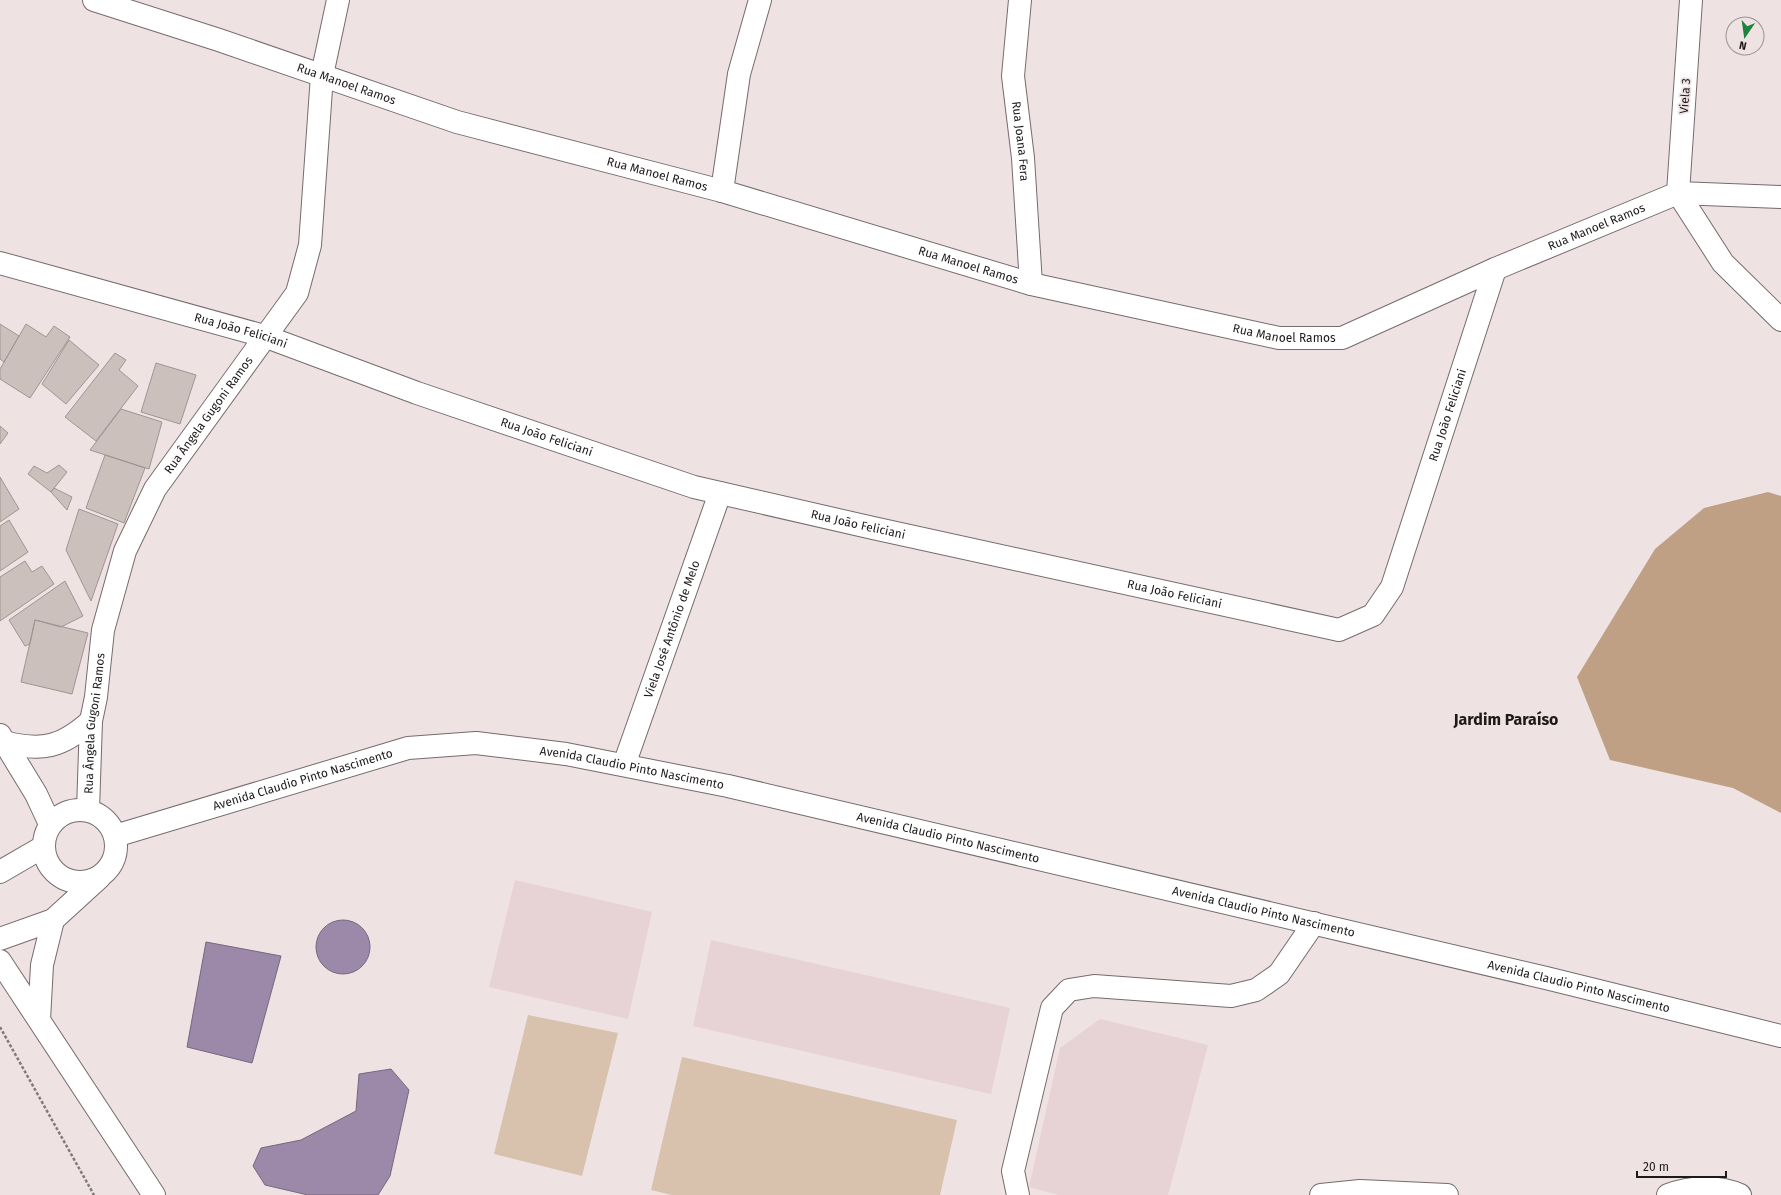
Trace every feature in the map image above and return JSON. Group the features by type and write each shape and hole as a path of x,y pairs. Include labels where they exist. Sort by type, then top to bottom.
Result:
{"street":[{"name":"Rua Manoel Ramos","path":"94,0 219,40 457,122 722,192 1031,284 1279,338 1342,338 1495,268 1678,193"},
{"name":"Rua Ângela Gugoni Ramos","path":"88,810 91,721 96,697 102,630 124,551 155,489 264,336 297,293 310,245 322,75 338,0"},
{"path":"722,192 739,74 760,0"},
{"name":"Rua Joana Fera","path":"1020,0 1013,76 1023,158 1031,284"},
{"name":"Viela 3","path":"1678,193 1691,0"},
{"path":"1678,193 1781,197"},
{"path":"1678,193 1723,263 1781,320"},
{"name":"Rua João Feliciani","path":"0,263 264,336 424,396 694,487 1339,630 1373,615 1392,587 1495,268"},
{"name":"Viela José Antônio de Melo","path":"624,765 720,493"},
{"path":"2,738 17,745 49,746 66,740 79,732 91,721"},
{"path":"2,738 36,794 50,824"},
{"name":"Avenida Claudio Pinto Nascimento","path":"115,836 408,748 476,743 566,754 728,786 1546,978 1781,1036"},
{"path":"0,939 53,920 102,876 110,868 115,858 117,847 115,836 105,820 88,810 74,810 61,815 50,824 45,835 43,847 46,860 53,872 64,879 77,882 90,882 102,876"},
{"path":"0,872 43,847"},
{"path":"39,1020 42,965 53,920"},
{"path":"1018,1195 1013,1171 1052,1008 1069,990 1094,986 1231,996 1256,990 1279,974 1314,923"},
{"path":"0,961 154,1195"},
{"path":"1668,1195 1680,1191 1708,1188 1732,1191 1740,1195"},
{"path":"1321,1195 1360,1191 1447,1195"}],"path":[{"path":"0,1027 94,1195"}],"shaded area":[{"path":"1768,492 1781,496 1781,813 1733,788 1610,760 1577,677 1655,549 1704,508"},
{"path":"515,880 652,912 628,1019 489,987"},
{"path":"343,920 353,922 362,928 368,937 370,947 368,957 362,966 353,972 343,974 333,972 324,966 318,957 316,947 318,937 324,928 333,922"},
{"path":"711,940 1010,1008 991,1094 693,1026"},
{"path":"206,942 281,956 252,1063 187,1047"},
{"path":"528,1015 618,1033 582,1176 494,1154"},
{"path":"1100,1019 1208,1045 1168,1195 1059,1195 1029,1187 1060,1048"},
{"path":"682,1057 957,1120 940,1195 672,1195 651,1190"},
{"path":"391,1069 409,1090 390,1176 378,1195 308,1195 265,1185 253,1166 261,1148 301,1140 356,1111 359,1074"}],"building":[{"path":"0,324 19,336 4,362 0,359"},
{"path":"26,324 46,337 54,326 70,337 30,398 0,379 0,369"},
{"path":"69,340 99,365 66,404 42,384"},
{"path":"115,353 126,360 119,370 138,386 96,441 65,417"},
{"path":"156,363 196,375 180,424 141,412"},
{"path":"121,409 162,422 149,469 90,450"},
{"path":"0,426 8,433 0,444"},
{"path":"105,455 145,468 124,523 86,508"},
{"path":"59,465 67,472 51,492 28,474 34,466 47,473"},
{"path":"0,477 19,509 0,522"},
{"path":"54,488 72,497 67,510 51,492"},
{"path":"79,509 118,524 91,601 66,550"},
{"path":"9,520 28,552 0,571 0,526"},
{"path":"25,561 32,572 42,566 54,584 0,621 0,577"},
{"path":"65,581 83,616 61,627 35,620 30,644 25,646 9,620"},
{"path":"35,620 88,633 72,694 21,682"}],"district":[{"name":"Jardim Paraíso","path":"1506,719"}]}
